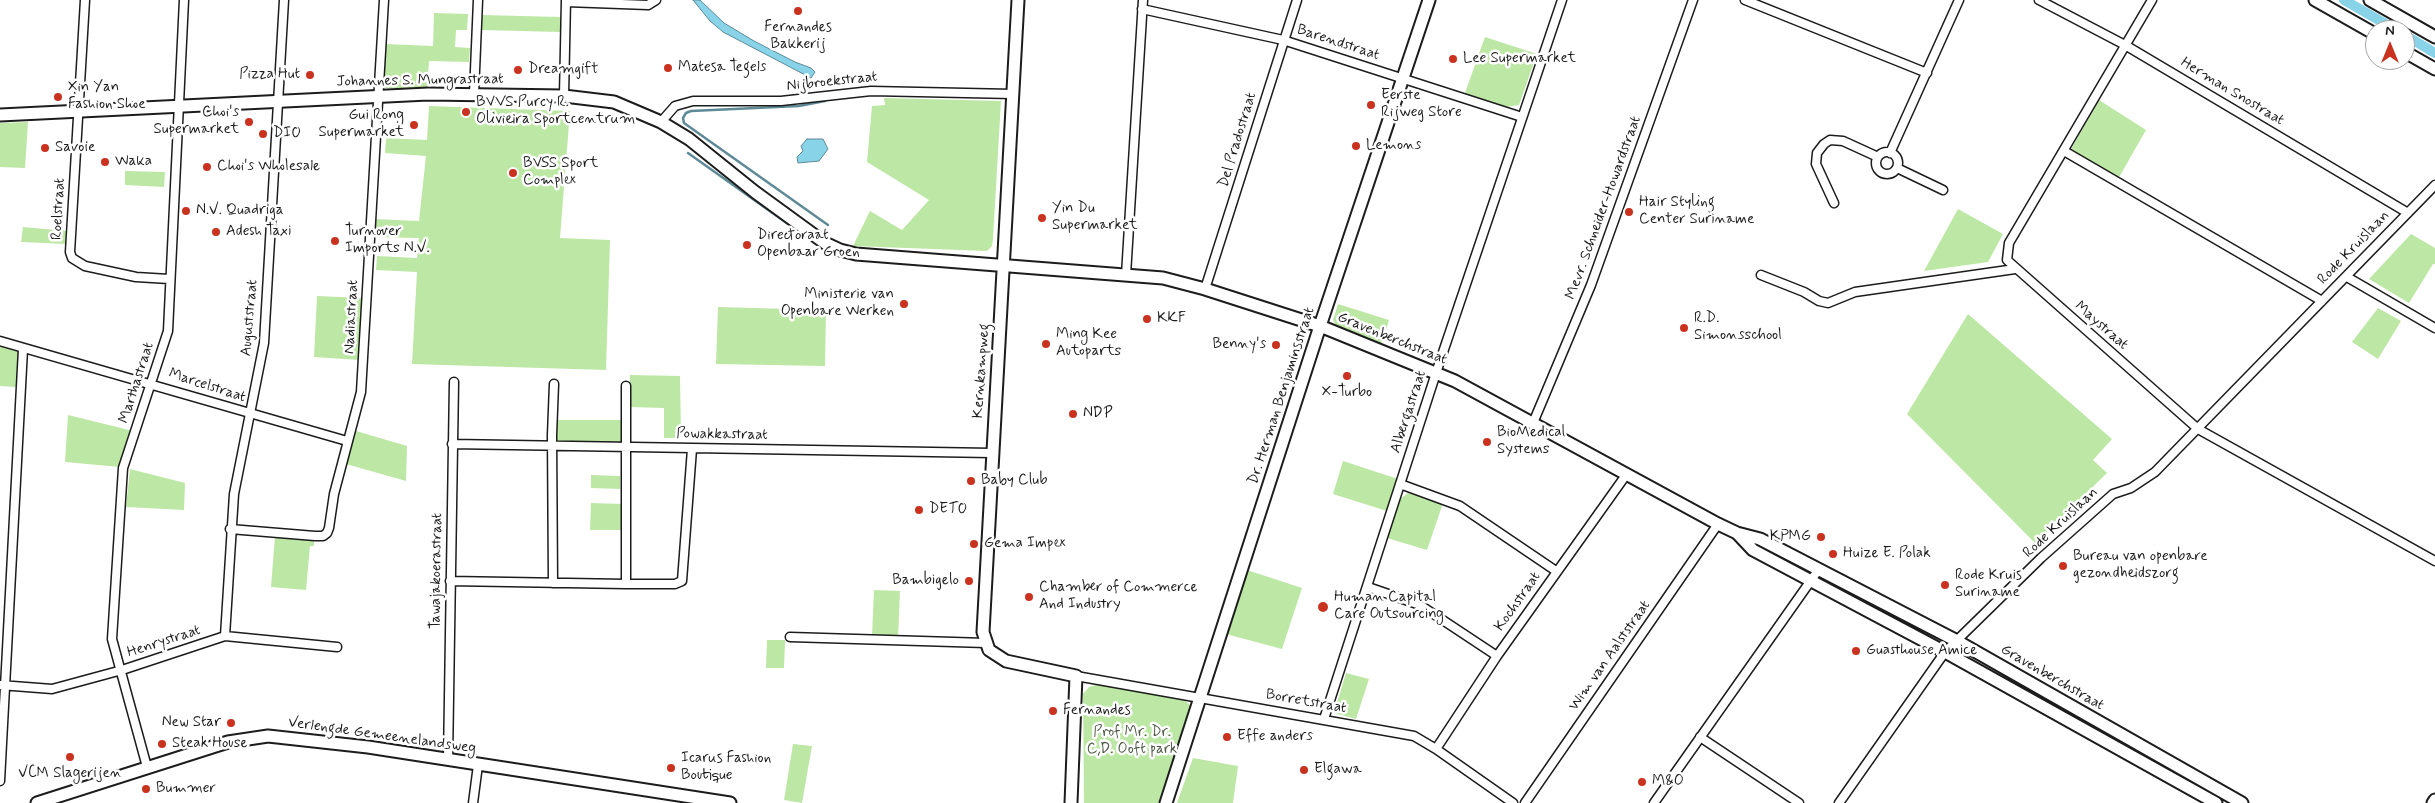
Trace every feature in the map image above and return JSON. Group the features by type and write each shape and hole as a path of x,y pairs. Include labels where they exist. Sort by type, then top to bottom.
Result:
{"street":[{"name":"Roelstraat","path":"85,0 70,252 72,258 85,266 116,274 169,279"},
{"name":"Marthastraat","path":"147,767 112,639 123,468 168,331 169,279 184,0"},
{"name":"Auguststraat","path":"224,636 230,529 234,494 264,343 284,0"},
{"name":"Nadiastraat","path":"230,529 315,536 327,533 347,441 361,392 384,0"},
{"path":"474,94 478,0"},
{"path":"564,96 566,1 648,4 656,0"},
{"name":"Kernkampweg","path":"986,643 983,632 992,453 1005,264 1018,0"},
{"path":"1126,275 1143,0"},
{"name":"Del Pradostraat","path":"1205,289 1297,0"},
{"name":"Dr. Herman Benjaminsstraat","path":"1166,803 1320,326 1429,0"},
{"name":"Albergastraat","path":"1324,719 1436,373 1562,0"},
{"name":"Mevr. Schneider-Howardstraat","path":"1533,423 1592,285 1693,0"},
{"path":"1744,0 1927,73"},
{"path":"1890,153 1960,0"},
{"name":"Herman Snostraat","path":"2038,0 2125,45 2408,212"},
{"path":"1761,274 1804,292 1819,301 1828,303 1855,292 2015,269 2008,260 2009,243 2152,0"},
{"path":"2315,0 2365,28"},
{"path":"2370,0 2435,37"},
{"name":"Barendstraat","path":"1142,9 1283,40 1522,117"},
{"path":"2415,58 2435,69"},
{"name":"Nijbroekstraat","path":"660,122 675,106 693,101 781,101 872,91 1014,94"},
{"name":"Johannes S. Mungrastraat","path":"0,116 379,96 474,94 564,96 614,102 660,122 689,139 755,192 825,243 840,250 856,254 1005,264"},
{"path":"1834,203 1816,164 1817,153 1824,144 1830,140 1843,141 1878,157"},
{"path":"2064,151 2322,301"},
{"path":"1883,153 1890,153 1896,157 1896,168 1892,173 1881,172 1876,167 1878,157 1883,153"},
{"path":"1896,168 1943,190"},
{"name":"Rode Kruislaan","path":"1839,803 1945,652 2041,558 2099,506 2113,494 2131,488 2154,472 2347,277 2435,184"},
{"name":"Gravenberchstraat","path":"1005,264 1163,278 1205,289 1320,326 1436,373 1533,423 1737,534 1760,539 1957,641 2242,803"},
{"name":"Maystraat","path":"2015,269 2198,429 2435,561"},
{"path":"2347,277 2435,328"},
{"name":"Marcelstraat","path":"0,341 152,383 250,414 347,441"},
{"path":"0,781 3,686 23,348"},
{"name":"Tawajakoerastraat","path":"448,760 454,382"},
{"path":"553,583 552,447 554,384"},
{"path":"626,386 626,584"},
{"name":"Powakkastraat","path":"452,444 992,453"},
{"path":"450,581 626,584 675,584 682,581 685,573 692,449"},
{"name":"Kochstraat","path":"1436,748 1496,656 1626,475"},
{"path":"1400,484 1460,506 1556,572"},
{"name":"Wim van Aalststraat","path":"1525,803 1718,524"},
{"name":"Gravenberchstraat","path":"1737,534 1754,550 1945,652 2216,803"},
{"path":"1654,803 1819,569"},
{"path":"1368,587 1420,605 1496,656"},
{"name":"Henrystraat","path":"3,686 52,688 122,670 224,636 337,647"},
{"path":"790,636 986,643 989,650 1006,661 1076,676 1071,803"},
{"name":"Borretstraat","path":"1076,676 1414,736 1436,748 1513,803"},
{"name":"Verlengde Gemeenelandsweg","path":"37,803 49,801 147,767 228,742 268,736 368,748 730,803"},
{"path":"1700,737 1799,803"},
{"path":"473,803 478,765"}],"green space":[{"path":"434,13 468,14 467,30 456,30 455,47 470,48 469,62 429,61 427,90 385,88 382,83 385,44 433,46"},
{"path":"482,15 561,17 560,32 481,30"},
{"path":"1485,37 1537,54 1519,105 1506,107 1465,93"},
{"path":"884,98 1001,101 993,238 992,246 987,251 853,246 870,211 902,230 929,200 867,162 872,106 885,105"},
{"path":"2099,100 2146,130 2118,179 2070,151"},
{"path":"429,106 570,111 560,238 610,240 606,370 412,364 417,272 376,270 377,256 417,258 419,238 374,237 374,219 419,221 426,156 385,153 386,138 427,140"},
{"path":"28,122 25,168 0,167 0,123"},
{"path":"125,171 165,172 164,187 125,185"},
{"path":"1958,209 2003,234 1988,262 1924,271"},
{"path":"23,227 67,231 66,244 21,242"},
{"path":"2411,234 2435,248 2435,264 2433,264 2409,303 2369,279"},
{"path":"317,296 363,298 360,360 314,357"},
{"path":"1338,304 1389,320 1381,345 1337,327 1333,320"},
{"path":"718,307 826,310 825,366 716,364"},
{"path":"2378,308 2401,321 2378,359 2352,342"},
{"path":"1968,314 2112,439 2093,460 2107,473 2035,543 1907,414"},
{"path":"0,345 19,352 17,387 0,386"},
{"path":"630,375 680,376 681,438 664,438 664,408 630,407"},
{"path":"68,415 133,431 120,467 65,462"},
{"path":"556,420 624,420 623,442 558,443"},
{"path":"356,431 407,446 406,481 346,464"},
{"path":"1343,461 1398,479 1387,511 1333,494"},
{"path":"130,469 185,483 184,510 126,507"},
{"path":"591,475 620,476 620,489 591,488"},
{"path":"1408,493 1418,494 1443,503 1427,550 1387,538 1400,499"},
{"path":"591,503 623,504 623,530 590,530"},
{"path":"275,537 314,541 314,546 310,546 306,590 271,587"},
{"path":"1247,570 1302,588 1282,649 1226,634"},
{"path":"874,590 900,591 898,638 872,637"},
{"path":"767,640 785,640 784,668 766,668"},
{"path":"1346,673 1369,679 1356,719 1334,713"},
{"name":"Prof Mr. Dr. C,D. Ooft park","path":"1103,683 1182,698 1190,705 1192,709 1164,803 1084,803 1083,694 1089,687"},
{"path":"793,744 812,746 802,803 784,800"},
{"path":"1193,758 1238,766 1233,803 1177,803"}],"water":[{"path":"693,0 700,0 724,23 754,41 811,68 815,72 811,78 723,32 710,21"},
{"path":"807,139 823,139 828,149 819,161 798,163 797,157 803,151 801,146"}],"waterway":[{"path":"2344,0 2379,20"},
{"path":"2415,41 2435,53"},
{"path":"825,101 799,106 691,111 686,113 683,118 684,123 828,225"},
{"path":"688,153 788,224"},
{"path":"796,230 821,247"}],"place":[{"name":"Fernandes Bakkerij","path":"798,11"},
{"name":"Lee Supermarket","path":"1453,59"},
{"name":"Matesa Tegels","path":"668,68"},
{"name":"Dreamgift","path":"518,70"},
{"name":"Pizza Hut","path":"310,75"},
{"name":"Xin Yan Fashion Shoe","path":"58,97"},
{"name":"Eerste Rijweg Store","path":"1371,105"},
{"name":"BVVS Purcy R. Olivieira Sportcentrum","path":"466,112"},
{"name":"Choi's Supermarket","path":"249,122"},
{"name":"Gui Rong Supermarket","path":"414,125"},
{"name":"DIO","path":"263,134"},
{"name":"Lemons","path":"1356,146"},
{"name":"Savoie","path":"45,148"},
{"name":"Waka","path":"105,162"},
{"name":"Choi's Wholesale","path":"207,167"},
{"name":"BVSS Sport Complex","path":"513,173"},
{"name":"N.V. Quadriga","path":"186,211"},
{"name":"Hair Styling Center Suriname","path":"1629,212"},
{"name":"Yin Du Supermarket","path":"1042,218"},
{"name":"Adesh Taxi","path":"216,232"},
{"name":"Turnover Imports N.V.","path":"335,241"},
{"name":"Directoraat Openbaar Groen","path":"747,245"},
{"name":"Ministerie van Openbare Werken","path":"904,304"},
{"name":"KKF","path":"1147,319"},
{"name":"R.D. Simonsschool","path":"1684,328"},
{"name":"Ming Kee Autoparts","path":"1046,344"},
{"name":"Benny's","path":"1276,345"},
{"name":"X-Turbo","path":"1347,376"},
{"name":"NDP","path":"1073,414"},
{"name":"BioMedical Systems","path":"1487,442"},
{"name":"Baby Club","path":"971,481"},
{"name":"DETO","path":"919,510"},
{"name":"KPMG","path":"1821,537"},
{"name":"Gema Impex","path":"974,544"},
{"name":"Huize E. Polak","path":"1833,554"},
{"name":"Bureau van openbare gezondheidszorg","path":"2063,566"},
{"name":"Bambigelo","path":"969,581"},
{"name":"Rode Kruis Suriname","path":"1945,585"},
{"name":"Chamber of Commerce And Industry","path":"1029,597"},
{"name":"Human Capital Care Outsourcing","path":"1323,607"},
{"name":"Guasthouse Amice","path":"1856,651"},
{"name":"Fernandes","path":"1053,711"},
{"name":"New Star","path":"231,723"},
{"name":"Effe anders","path":"1227,737"},
{"name":"Steak House","path":"162,744"},
{"name":"VCM Slagerijen","path":"70,757"},
{"name":"Icarus Fashion Boutique","path":"671,768"},
{"name":"Elgawa","path":"1304,770"},
{"name":"M&O","path":"1642,782"},
{"name":"Bummer","path":"146,789"}]}
